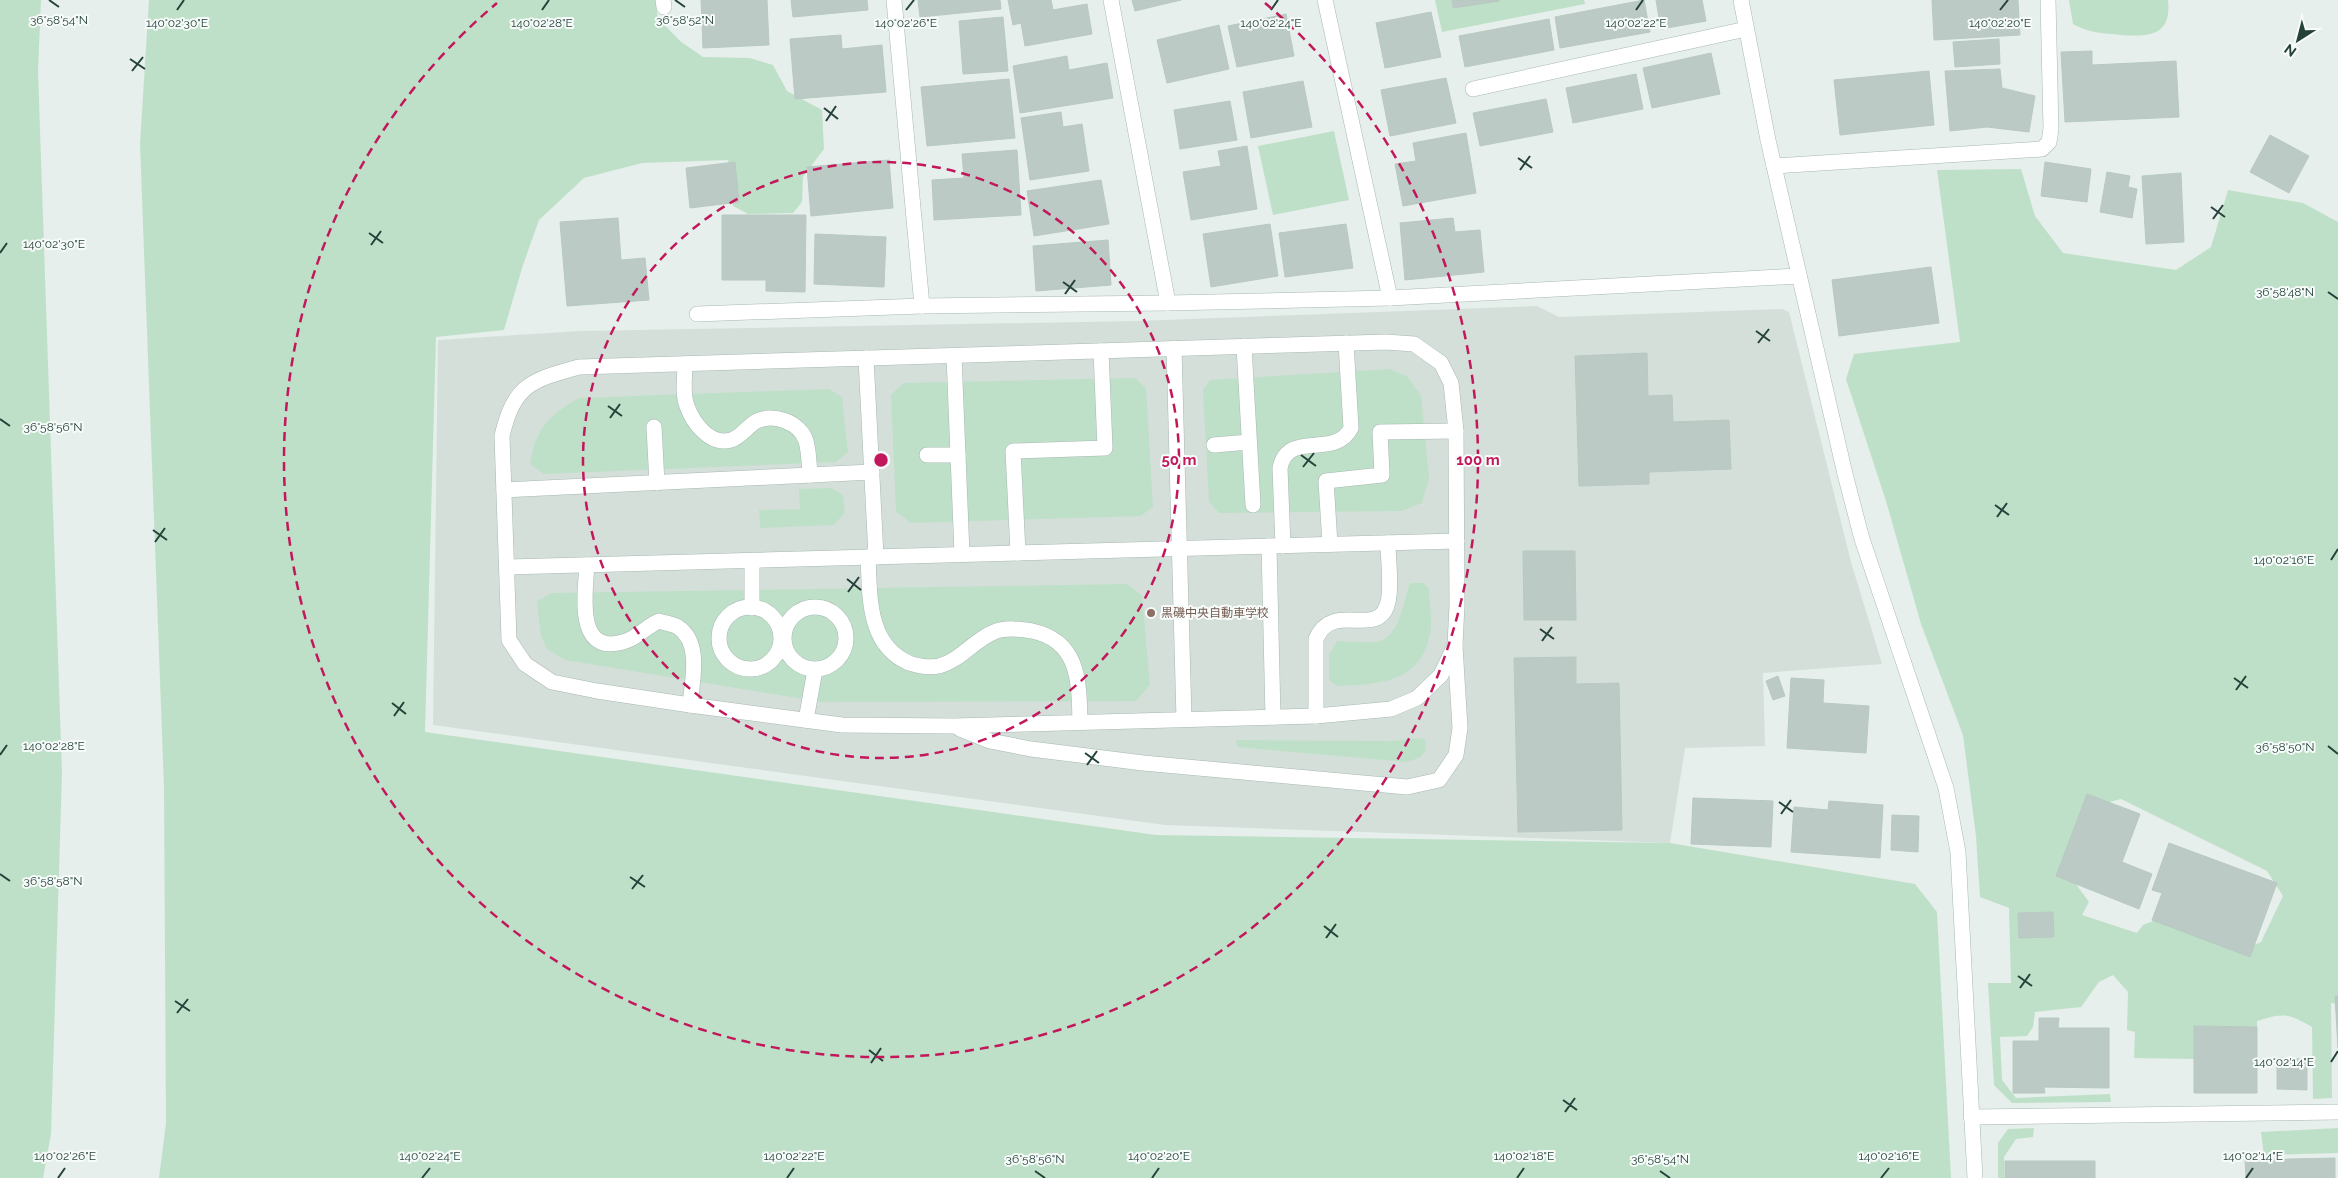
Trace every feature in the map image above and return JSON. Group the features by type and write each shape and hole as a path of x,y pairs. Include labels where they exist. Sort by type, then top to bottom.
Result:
{"street":[{"path":"894,0 922,306"},
{"path":"1111,0 1168,304"},
{"path":"1325,0 1390,298"},
{"path":"1741,0 1774,166 1845,474 1862,539 1946,788 1958,852 1975,1178"},
{"path":"1774,166 2042,149 2049,142 2052,129 2048,0"},
{"path":"1473,89 1746,29"},
{"path":"697,314 922,306 1168,304 1390,298 1799,276"},
{"path":"954,726 990,741 1073,755 1339,782 1407,787 1438,780 1456,755 1460,728 1455,645 1457,541 1456,431 1451,383 1441,363 1414,344 1386,342 579,368 540,378 524,390 508,411 502,436 509,640 525,664 552,682 690,705 842,725 954,726 1316,716 1391,709 1417,698 1441,675 1455,645"},
{"path":"1273,717 1276,546 1280,468 1282,459 1296,447 1334,444 1346,438 1351,428 1346,343"},
{"path":"1244,346 1253,505"},
{"path":"1174,348 1184,719"},
{"path":"1018,553 1013,451 1105,448 1101,350"},
{"path":"954,356 962,554"},
{"path":"866,358 872,472 874,622 883,643 898,658 919,666 938,666 959,657 995,632 1017,628 1044,634 1063,647 1074,663 1079,680 1080,722"},
{"path":"685,364 686,405 704,434 716,441 731,440 755,422 770,418 784,420 799,430 806,440 810,475"},
{"path":"654,427 658,483"},
{"path":"1330,544 1326,481 1382,475 1380,432 1456,431"},
{"path":"1214,445 1249,442"},
{"path":"926,455 958,455"},
{"path":"504,490 872,472"},
{"path":"507,567 1457,541"},
{"path":"1316,716 1316,639 1321,628 1328,624 1342,619 1367,621 1378,618 1385,612 1389,600 1388,543"},
{"path":"752,560 752,608"},
{"path":"587,565 584,607 585,624 596,639 611,645 629,640 647,626 659,621 678,627 688,638 693,652 690,705"},
{"path":"752,608 742,608 733,612 720,628 718,638 720,648 732,664 741,668 762,668 777,654 783,633 792,618 805,609 816,606 826,609 841,620 846,629 845,648 833,664 815,670 804,667 788,653 783,633 771,615 762,610 752,608"},
{"path":"806,720 815,670"},
{"path":"1971,1117 2338,1112"}],"shaded area":[{"name":"黒磯中央自動車学校","path":"1537,306 1559,317 1782,309 1789,312 1851,562 1882,664 1763,673 1765,746 1685,748 1670,843 1165,825 433,725 438,340 580,331 1135,321"}],"green space":[{"path":"0,0 41,0 38,71 62,773 51,1134 43,1178 0,1178"},
{"path":"149,0 655,0 658,18 680,41 703,57 750,58 773,65 787,91 822,110 824,149 803,177 802,202 793,213 748,214 733,206 728,160 642,163 584,178 539,220 523,265 504,330 436,337 425,732 1156,835 1670,843 1915,884 1937,912 1951,1178 159,1178 166,1123 164,787 140,144"},
{"path":"1435,0 1452,0 1453,8 1499,0 1584,0 1585,4 1442,32"},
{"path":"2069,0 2168,0 2168,12 2166,21 2156,32 2131,36 2102,33 2090,31 2073,24"},
{"path":"1334,131 1349,200 1273,215 1258,146"},
{"path":"2021,169 2035,216 2063,253 2176,270 2211,247 2228,190 2303,203 2338,222 2338,1004 2331,1003 2332,1098 2313,1099 2312,1027 2291,1017 2280,1016 2257,1021 2257,1027 2194,1026 2194,1059 2134,1058 2135,1032 2127,1030 2128,992 2113,975 2099,982 2081,1007 2035,1012 2033,1027 2027,1036 2000,1037 2002,1080 2016,1098 2110,1094 2111,1102 2012,1103 1994,1085 1988,983 2011,983 2009,908 1980,897 1976,836 1963,735 1921,624 1886,501 1846,379 1854,354 1960,342 1937,170","holes":["2121,799 2267,871 2283,896 2261,942 2245,949 2161,918 2143,925 2137,933 2082,915 2089,902 2065,869 2091,807"]},
{"path":"1390,369 1408,377 1421,396 1429,478 1422,503 1401,511 1219,513 1209,502 1203,390 1210,380"},
{"path":"1135,378 1146,388 1153,507 1141,516 911,523 896,512 891,395 903,383"},
{"path":"829,389 842,397 848,452 836,462 544,474 530,464 536,441 545,424 568,404 579,398"},
{"path":"831,488 843,495 845,513 833,525 760,528 759,510 800,509 799,489"},
{"path":"1410,583 1423,583 1429,588 1431,629 1425,651 1417,663 1407,672 1382,682 1337,686 1329,680 1329,655 1337,641 1376,642 1387,637 1397,624"},
{"path":"1127,584 1142,596 1150,685 1136,701 822,702 565,660 547,649 541,636 537,601 552,593"},
{"path":"1422,738 1426,741 1425,752 1419,758 1406,762 1237,747 1236,740 1391,741"},
{"path":"2034,1128 2033,1137 2016,1139 2004,1157 2004,1178 1998,1178 1998,1143 2008,1129"},
{"path":"2338,1128 2338,1153 2264,1155 2261,1132"}],"building":[{"path":"701,0 767,0 769,45 703,48"},
{"path":"791,0 867,0 868,10 793,17"},
{"path":"918,0 1000,0 1001,9 920,17"},
{"path":"1008,0 1051,0 1053,10 1087,4 1092,34 1025,46 1021,23 1013,25"},
{"path":"1132,0 1181,0 1135,11"},
{"path":"1452,0 1499,0 1499,1 1453,8"},
{"path":"1644,0 1650,32 1560,48 1555,17"},
{"path":"1656,0 1702,0 1706,21 1661,29"},
{"path":"1932,0 2018,0 2020,35 1934,40"},
{"path":"1431,12 1441,57 1385,68 1376,23"},
{"path":"1286,14 1294,56 1237,67 1228,26"},
{"path":"1003,17 1008,71 963,74 959,21"},
{"path":"1549,19 1554,50 1465,67 1459,36"},
{"path":"1219,25 1229,69 1167,83 1157,40"},
{"path":"841,35 842,49 882,45 886,92 795,99 790,39"},
{"path":"1999,39 2000,64 1955,67 1953,42"},
{"path":"2092,51 2092,65 2176,61 2179,117 2065,122 2061,52"},
{"path":"1711,53 1720,94 1652,108 1643,68"},
{"path":"1067,56 1069,70 1107,63 1113,98 1020,113 1013,66"},
{"path":"2000,69 2002,88 2035,96 2029,132 1987,127 1950,131 1945,71"},
{"path":"1929,71 1934,125 1840,135 1834,80"},
{"path":"1636,74 1643,109 1573,123 1566,88"},
{"path":"1446,78 1456,123 1390,136 1381,90"},
{"path":"1009,79 1015,138 927,146 921,87"},
{"path":"1303,81 1312,127 1251,138 1243,92"},
{"path":"1546,99 1553,132 1480,146 1473,113"},
{"path":"1230,101 1237,140 1180,149 1174,110"},
{"path":"1061,112 1063,127 1082,124 1089,171 1030,180 1021,118"},
{"path":"1466,133 1476,193 1403,206 1395,164 1416,161 1413,143"},
{"path":"2270,135 2309,156 2289,193 2250,172"},
{"path":"1247,146 1257,209 1191,220 1183,172 1221,166 1218,151"},
{"path":"1017,150 1021,215 934,220 932,180 964,178 962,154"},
{"path":"889,160 893,208 811,216 807,167"},
{"path":"735,162 739,202 690,208 686,168"},
{"path":"2045,162 2091,169 2087,202 2041,196"},
{"path":"2107,172 2130,176 2128,187 2137,189 2132,218 2100,212"},
{"path":"2181,173 2184,242 2146,244 2142,176"},
{"path":"1101,180 1109,224 1034,236 1027,191"},
{"path":"722,215 806,215 805,292 766,291 766,280 722,280"},
{"path":"618,218 621,260 645,258 649,300 567,306 560,222"},
{"path":"1453,218 1455,232 1480,230 1484,272 1405,280 1400,223"},
{"path":"1270,224 1278,276 1211,287 1203,234"},
{"path":"1346,224 1353,268 1285,277 1279,233"},
{"path":"815,234 886,237 884,287 814,284"},
{"path":"1108,240 1111,285 1036,291 1033,246"},
{"path":"1931,267 1939,323 1839,336 1832,280"},
{"path":"1647,353 1648,396 1672,395 1673,422 1729,420 1731,469 1649,472 1649,484 1579,486 1575,356"},
{"path":"1523,551 1575,551 1576,620 1524,620"},
{"path":"1576,657 1576,684 1619,683 1622,830 1518,832 1514,658"},
{"path":"1778,676 1785,696 1773,700 1766,681"},
{"path":"1791,678 1824,680 1823,703 1869,706 1866,753 1787,748"},
{"path":"2087,794 2140,814 2122,862 2152,874 2139,909 2056,876"},
{"path":"1693,798 1773,801 1771,847 1691,844"},
{"path":"1829,801 1883,805 1880,858 1791,852 1794,807 1828,810"},
{"path":"1892,815 1919,816 1918,852 1891,850"},
{"path":"2169,843 2277,883 2250,957 2152,920 2162,893 2152,890"},
{"path":"2053,912 2054,937 2019,938 2018,913"},
{"path":"2335,996 2338,996 2338,1048"},
{"path":"2039,1018 2059,1018 2058,1028 2109,1028 2109,1088 2044,1087 2045,1093 2013,1093 2013,1041 2039,1041"},
{"path":"2194,1026 2257,1027 2257,1093 2194,1093"},
{"path":"2277,1058 2307,1059 2307,1090 2277,1089"},
{"path":"2335,1158 2335,1178 2246,1178 2245,1160"},
{"path":"2005,1161 2095,1161 2095,1178 2005,1178"}],"place":[{"name":"黒磯中央自動車学校","path":"1151,613"}]}
